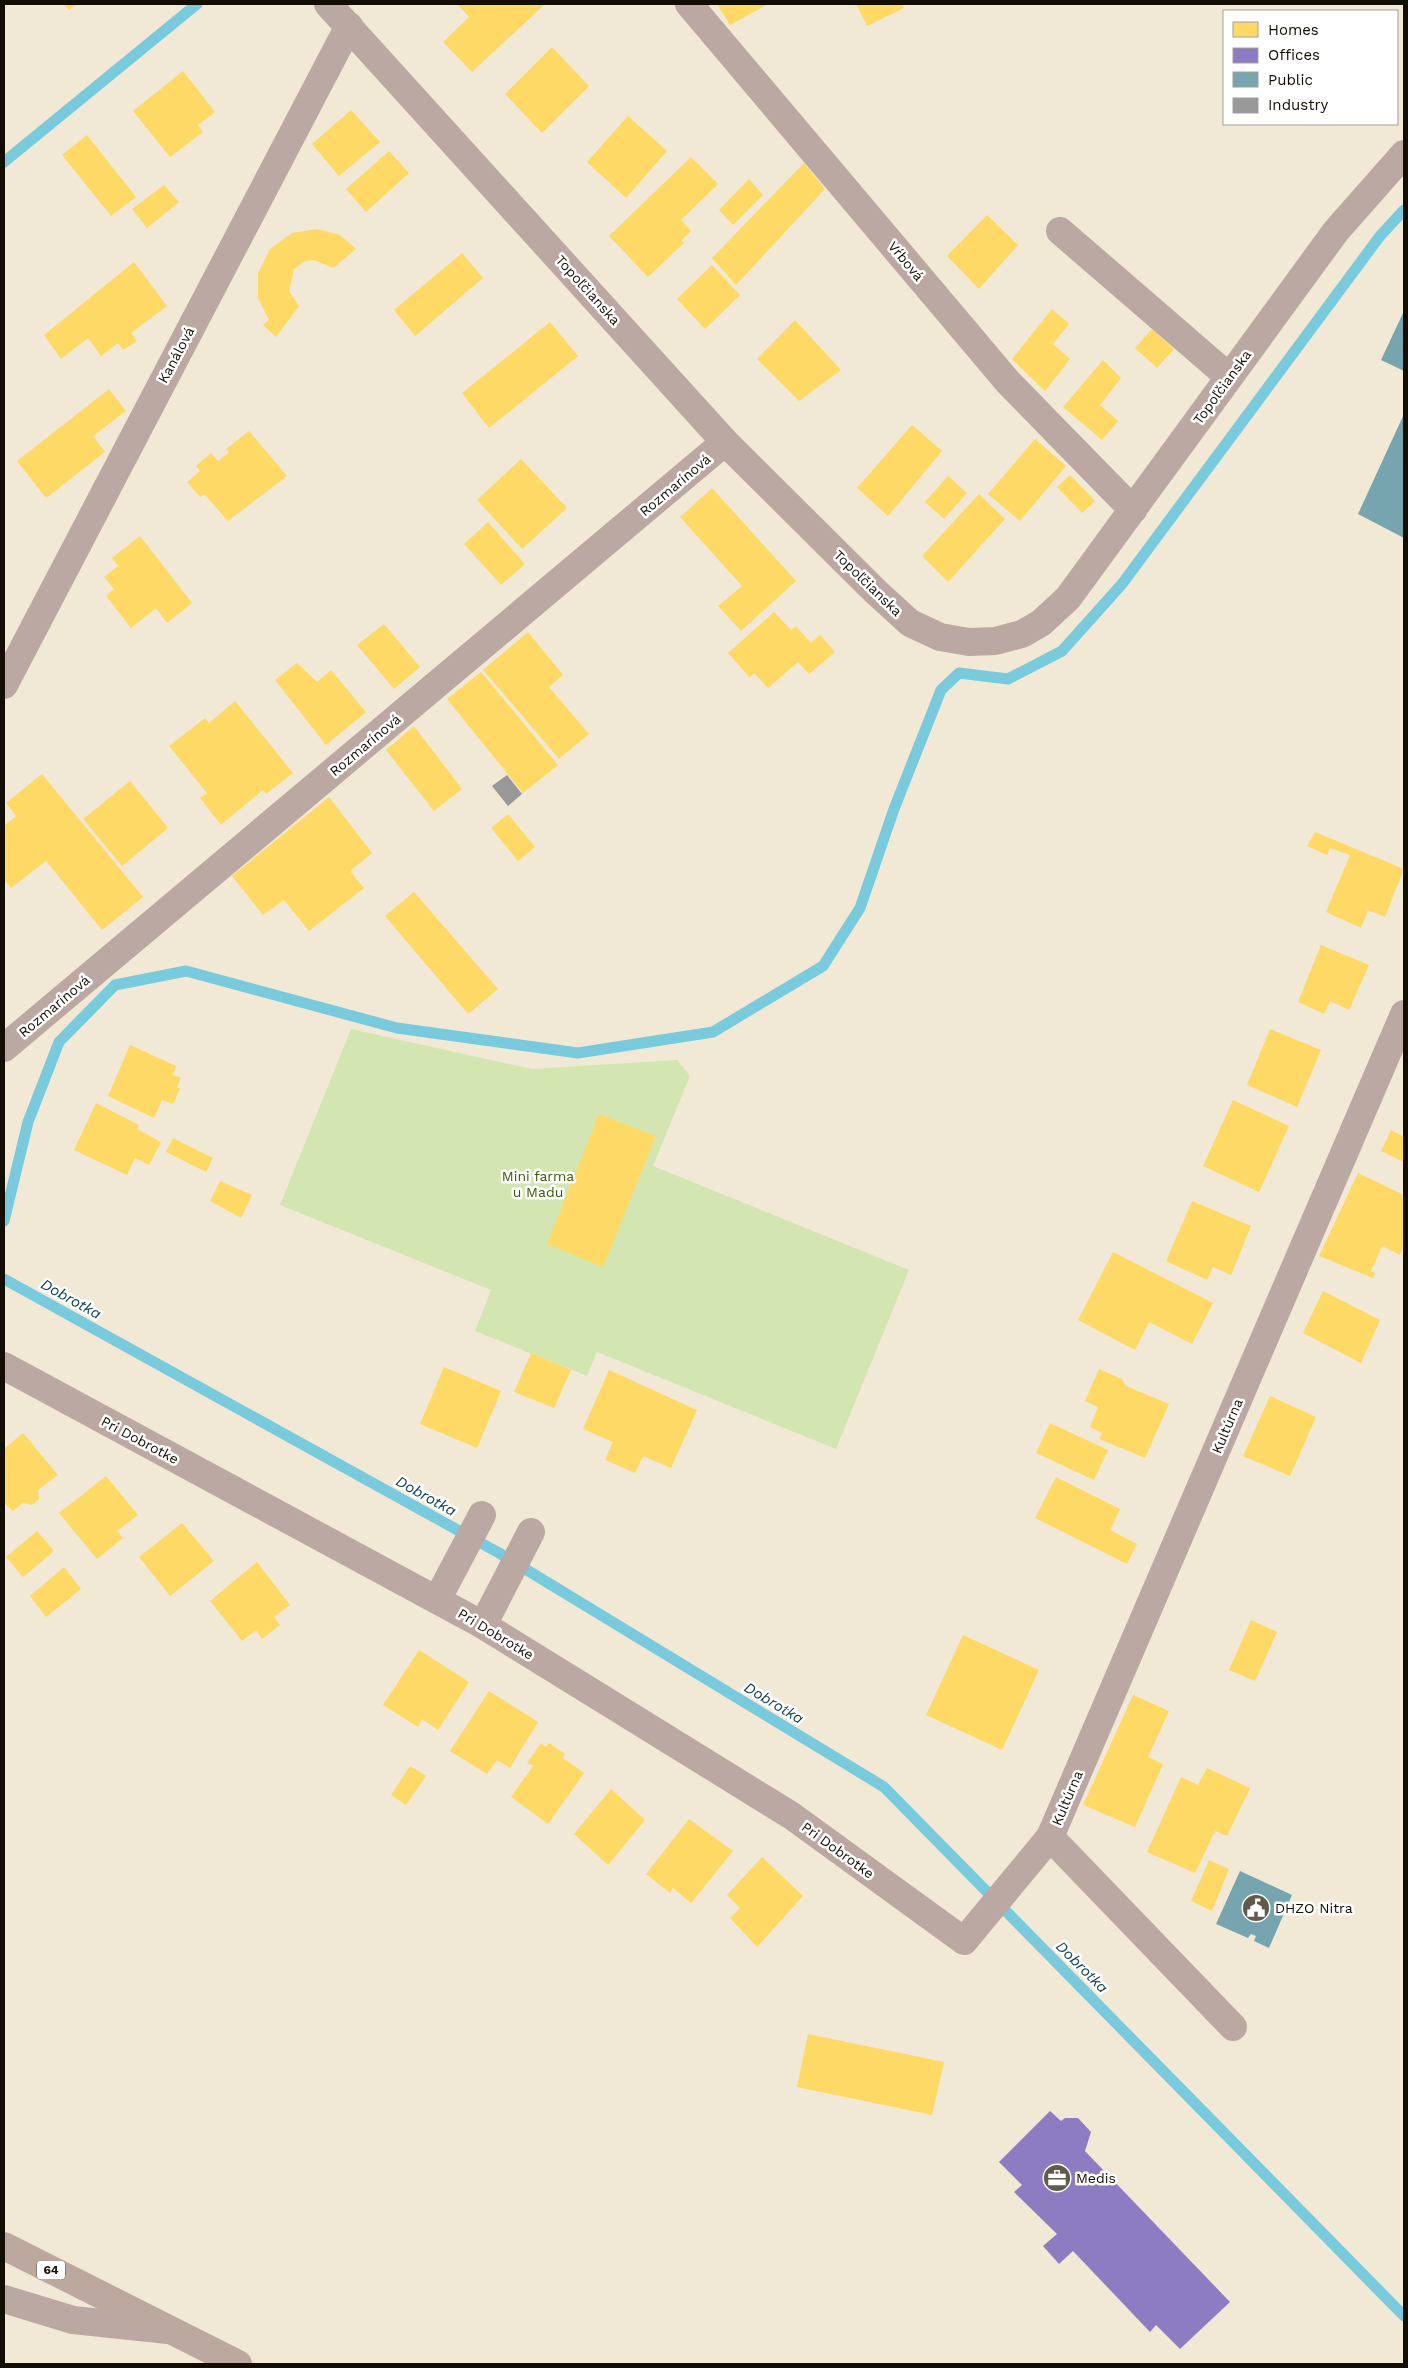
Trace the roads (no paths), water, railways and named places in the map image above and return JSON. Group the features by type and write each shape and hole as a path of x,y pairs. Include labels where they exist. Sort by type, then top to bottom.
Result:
{"main road":[{"name":"64","path":"4,2246 238,2364"}],"street":[{"name":"Topoľčianska","path":"328,4 726,442 875,591 910,623 940,637 969,642 996,641 1022,634 1041,623 1068,598 1336,231 1404,154"},
{"name":"Vŕbová","path":"689,4 1008,382 1133,510"},
{"name":"Kanálová","path":"4,684 349,26"},
{"path":"1060,231 1229,377"},
{"name":"Rozmarínová","path":"4,1048 726,442"},
{"name":"Kultúrna","path":"964,1941 1050,1837 1404,1014"},
{"name":"Pri Dobrotke","path":"4,1366 483,1625 792,1816 964,1941"},
{"path":"437,1600 482,1515"},
{"path":"483,1625 531,1532"},
{"name":"Kultúrna","path":"1050,1837 1233,2027"},
{"path":"4,2298 73,2320 170,2330"}],"waterway":[{"path":"4,162 197,4"},
{"path":"4,1221 28,1122 59,1042 115,985 186,971 397,1028 578,1053 713,1032 823,966 860,908 894,809 941,690 959,673 1008,679 1062,651 1122,584 1380,236 1404,210"},
{"name":"Dobrotka","path":"4,1279 499,1553 884,1787 1404,2316"}],"place":[{"name":"DHZO Nitra","path":"1256,1908"},
{"name":"Medis","path":"1057,2178"}],"park label":[{"name":"Mini farma u Madu","path":"538,1184"}]}
